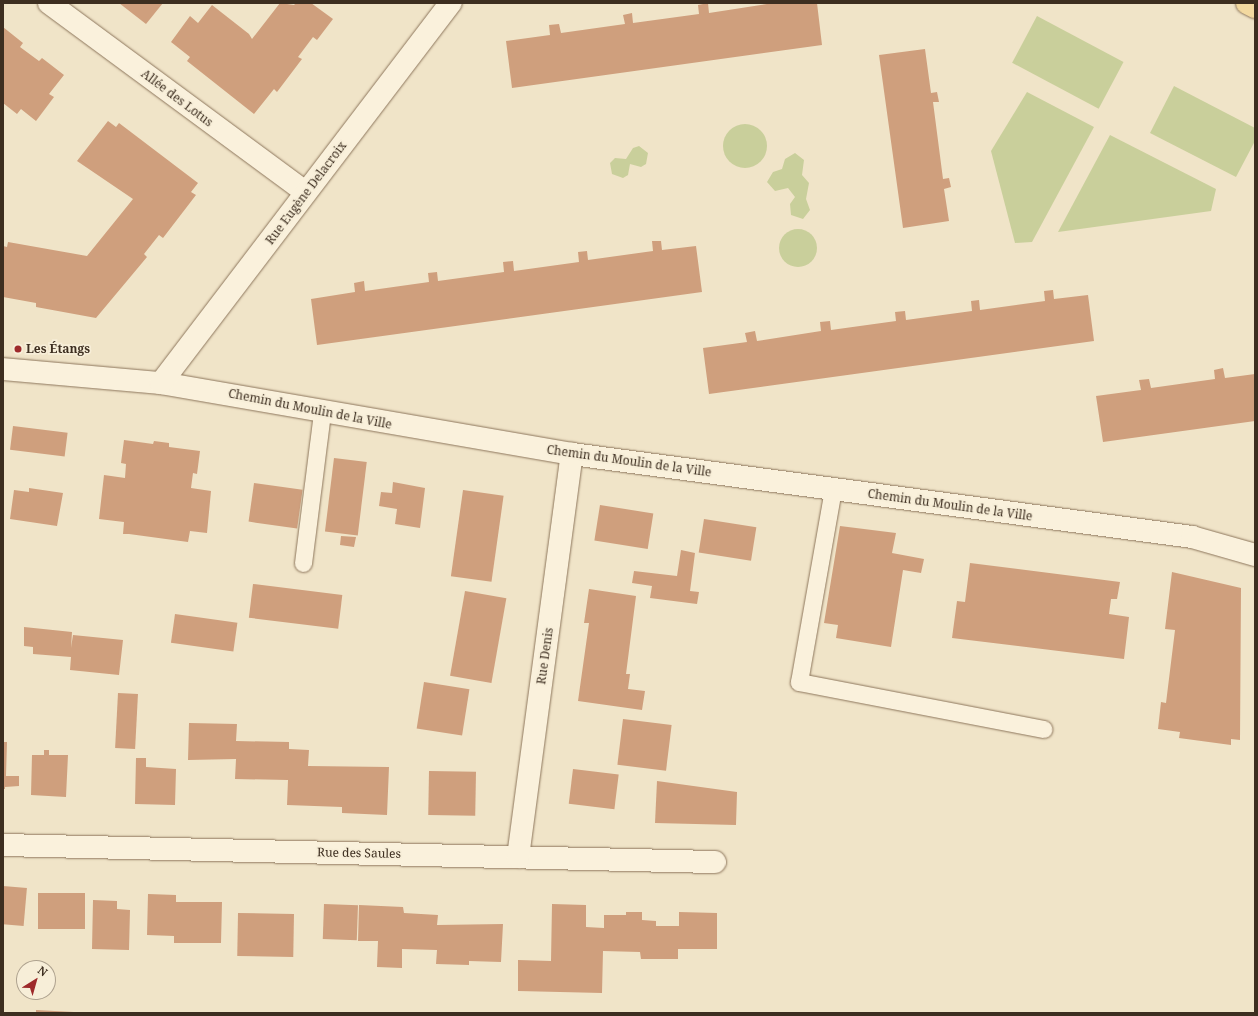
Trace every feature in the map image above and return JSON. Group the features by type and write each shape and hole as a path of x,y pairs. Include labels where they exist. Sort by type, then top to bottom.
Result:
{"main road":[{"path":"1247,3 1255,7"}],"street":[{"name":"Allée des Lotus","path":"49,3 305,192"},
{"name":"Rue Eugène Delacroix","path":"162,383 305,192 451,3"},
{"name":"Chemin du Moulin de la Ville","path":"3,369 162,383 222,392 322,413 572,454 1192,537 1255,555"},
{"name":"Rue Denis","path":"518,857 572,454"},
{"name":"Rue des Saules","path":"3,845 715,862"}],"lane":[{"path":"303,563 322,413"},
{"path":"833,489 798,682 1044,729"}],"green space":[{"path":"1037,16 1124,62 1099,109 1012,63"},
{"path":"1174,86 1255,128 1255,141 1236,177 1150,133"},
{"path":"1027,92 1094,127 1032,242 1015,243 991,151"},
{"path":"745,124 757,128 763,134 767,146 763,158 757,164 745,168 733,164 727,158 723,146 727,134 733,128"},
{"path":"1110,135 1216,189 1211,211 1058,232"},
{"path":"639,146 648,153 646,164 641,167 630,164 628,175 623,178 612,174 610,163 615,158 626,159 633,148"},
{"path":"795,153 804,160 802,175 809,183 806,199 810,210 803,219 791,215 790,204 795,197 788,188 775,191 767,182 773,172 782,169 785,159"},
{"path":"798,229 811,235 817,248 811,261 798,267 785,261 779,248 785,235"}],"building":[{"path":"119,3 163,3 146,24"},
{"path":"280,3 294,5 296,3 311,3 333,19 317,40 313,37 298,57 302,59 277,92 274,89 254,114 187,61 190,57 171,42 190,16 198,23 212,5 249,34 252,39"},
{"path":"708,3 709,13 773,3 817,3 822,45 512,88 506,41 550,35 549,25 559,24 561,33 625,24 623,15 632,13 633,23 699,14 698,5"},
{"path":"3,27 23,43 20,47 39,61 42,58 64,75 49,94 54,97 36,121 21,109 17,114 3,103"},
{"path":"925,49 931,93 937,92 939,102 933,102 943,179 949,178 951,187 944,189 949,221 903,228 879,55"},
{"path":"108,121 116,127 119,123 198,183 191,192 196,195 163,238 159,235 144,254 147,257 96,318 36,307 36,303 3,297 3,246 7,247 8,242 87,256 133,199 77,161"},
{"path":"652,241 661,241 662,250 696,246 702,292 317,345 311,299 355,292 354,283 364,281 365,291 429,282 428,273 437,272 438,281 504,272 503,262 513,261 514,271 579,262 578,252 587,251 588,260 653,251"},
{"path":"1053,290 1054,299 1088,295 1094,341 709,394 703,348 747,342 745,333 755,331 757,341 821,331 820,322 830,321 831,330 896,321 895,312 905,311 906,320 972,311 971,301 979,300 980,310 1045,301 1044,291"},
{"path":"1223,368 1225,378 1255,374 1255,421 1103,442 1096,396 1141,390 1139,380 1149,379 1151,388 1215,379 1214,370"},
{"path":"13,426 68,433 65,457 10,450"},
{"path":"124,440 153,444 154,441 169,443 169,447 200,451 197,474 193,473 191,488 211,491 207,533 190,531 188,542 123,534 124,522 99,519 104,475 125,478 126,464 121,463"},
{"path":"334,458 367,462 358,535 325,531"},
{"path":"393,482 425,488 420,528 395,524 397,509 379,506 381,492 392,493"},
{"path":"254,483 303,490 297,528 249,522"},
{"path":"29,488 63,493 57,526 10,519 14,490 29,492"},
{"path":"463,490 504,496 491,582 451,576"},
{"path":"600,505 653,513 648,549 594,541"},
{"path":"704,519 756,527 751,561 699,553"},
{"path":"840,526 896,533 892,553 924,559 921,573 903,570 891,647 836,638 838,625 824,623"},
{"path":"341,536 356,537 354,547 340,545"},
{"path":"681,550 695,553 690,591 699,592 697,604 650,598 652,586 632,583 634,571 677,576"},
{"path":"970,563 1120,582 1117,599 1111,599 1109,614 1129,617 1124,659 952,638 957,601 965,602"},
{"path":"1172,572 1241,588 1240,740 1231,739 1231,745 1179,738 1180,732 1158,729 1161,702 1166,703 1175,630 1165,629"},
{"path":"253,584 342,595 338,629 249,618"},
{"path":"589,589 636,596 626,674 630,674 628,689 645,691 642,710 578,701 589,623 584,623"},
{"path":"465,591 506,598 491,683 450,676"},
{"path":"175,614 237,623 233,651 171,643"},
{"path":"24,627 72,632 71,648 73,635 123,640 119,675 70,670 71,657 33,654 33,647 24,646"},
{"path":"424,682 469,689 462,736 417,728"},
{"path":"118,693 138,694 135,749 115,748"},
{"path":"623,719 672,725 666,771 617,765"},
{"path":"189,723 237,724 236,741 289,742 289,749 309,750 308,766 389,767 387,815 342,813 342,807 287,805 288,780 235,779 236,759 188,760"},
{"path":"3,742 7,742 6,776 19,776 19,786 5,787 5,789 3,789"},
{"path":"44,750 49,750 49,755 68,755 66,797 31,795 32,755 44,755"},
{"path":"136,758 146,758 146,767 176,769 175,805 135,804"},
{"path":"573,769 619,775 614,809 569,804"},
{"path":"429,771 476,772 475,816 428,815"},
{"path":"657,781 737,792 736,825 655,823"},
{"path":"3,886 27,888 24,926 3,924"},
{"path":"38,893 85,893 85,929 38,929"},
{"path":"148,894 176,895 176,902 222,902 221,943 174,943 174,936 147,935"},
{"path":"93,900 117,901 117,909 130,910 129,950 92,949"},
{"path":"324,904 358,905 357,940 323,939"},
{"path":"552,904 586,905 586,927 604,928 604,915 626,915 626,912 642,912 642,920 656,921 656,926 679,926 679,912 717,913 717,949 678,949 678,959 641,959 640,952 603,951 602,993 518,991 518,960 551,961"},
{"path":"359,905 403,907 404,913 438,915 437,925 503,924 501,962 469,961 469,965 436,964 437,950 402,949 402,968 377,967 378,941 358,941"},
{"path":"238,913 294,914 293,957 237,956"},
{"path":"36,1010 74,1012 74,1013 36,1013"}],"place":[{"name":"Les Étangs","path":"18,349"}]}
